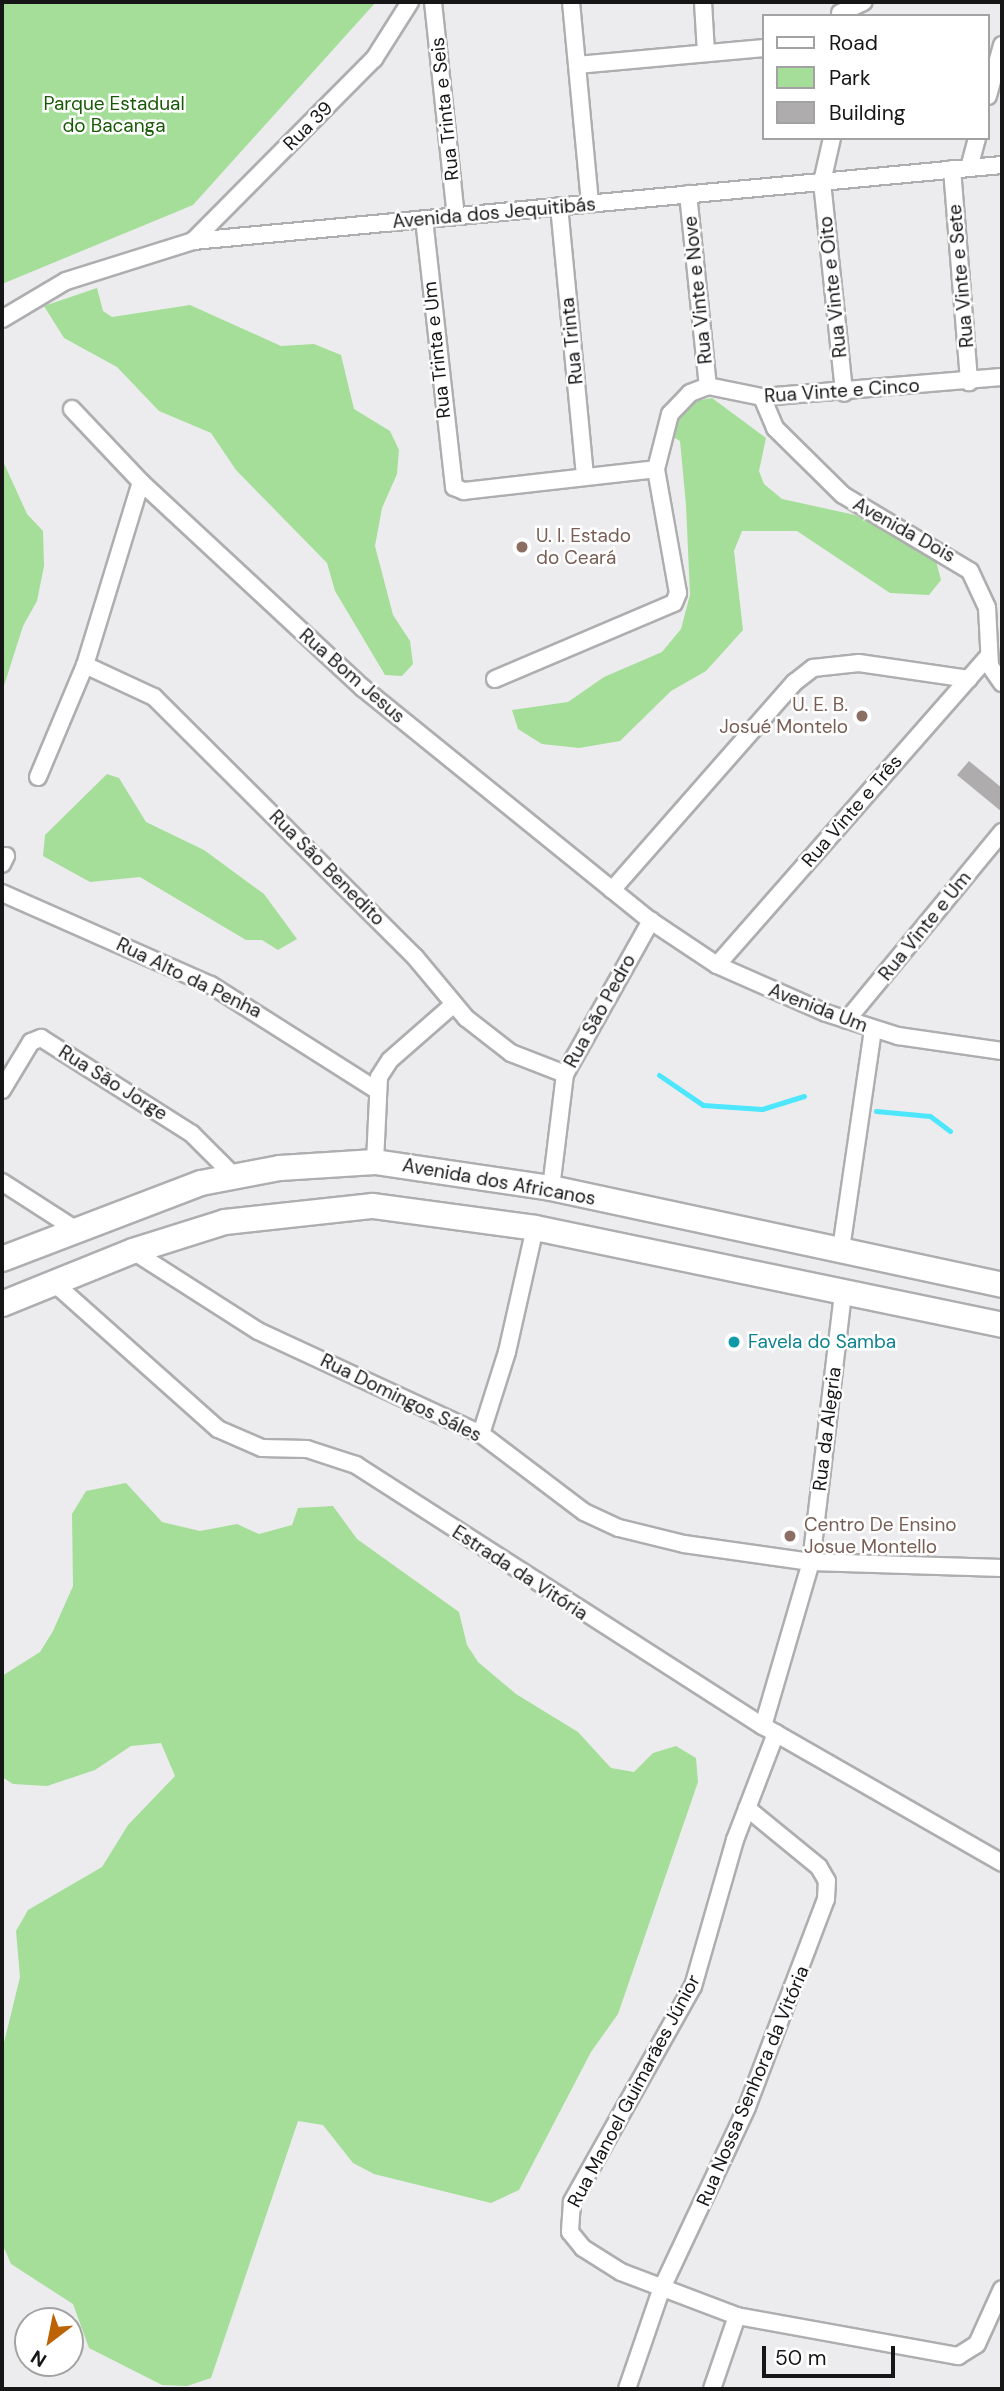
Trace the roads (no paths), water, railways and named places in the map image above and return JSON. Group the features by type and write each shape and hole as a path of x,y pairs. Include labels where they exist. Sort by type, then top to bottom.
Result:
{"main road":[{"name":"Avenida dos Africanos","path":"2,1259 75,1229 233,1175 374,1162 551,1188 1002,1285"},
{"name":"Avenida dos Africanos","path":"2,1304 133,1251 225,1222 330,1207 413,1208 535,1228 1002,1325"},
{"path":"117,1214 133,1251"}],"street":[{"name":"Rua 39","path":"193,241 374,59 410,2"},
{"name":"Rua Trinta e Seis","path":"433,2 456,216"},
{"path":"571,2 590,204"},
{"path":"703,2 706,53"},
{"path":"839,10 864,2"},
{"path":"990,89 1002,45"},
{"path":"577,65 762,48"},
{"name":"Rua Vinte e Oito","path":"832,140 822,181 844,393"},
{"name":"Rua Vinte e Sete","path":"969,382 960,169 976,140"},
{"name":"Avenida dos Jequitibás","path":"2,319 66,281 193,241 1002,165"},
{"name":"Rua Vinte e Nove","path":"688,194 708,386"},
{"name":"Rua Trinta","path":"559,206 585,476"},
{"name":"Rua Trinta e Um","path":"424,219 450,480 464,491 585,476"},
{"name":"Rua Vinte e Cinco","path":"708,386 762,397 844,393 1002,377"},
{"path":"495,679 674,603 678,593 656,469 675,404 708,386"},
{"name":"Avenida Dois","path":"762,397 775,428 843,495 970,570 986,607 988,657 1002,683"},
{"name":"Rua Bom Jesus","path":"72,409 141,482 363,688 651,921"},
{"path":"585,476 656,469"},
{"path":"38,777 85,665 141,482"},
{"name":"Rua Vinte e Três","path":"717,965 988,657"},
{"path":"612,890 795,682 813,668 859,663 969,678"},
{"name":"Rua São Benedito","path":"85,665 154,697 415,957 454,1004 511,1053 565,1074"},
{"name":"Rua Vinte e Um","path":"847,1020 1002,832"},
{"name":"Rua Alto da Penha","path":"2,893 211,985 375,1088"},
{"name":"Avenida Um","path":"651,921 717,965 847,1020 873,1029 1002,1051"},
{"name":"Rua São Pedro","path":"551,1188 565,1074 651,921"},
{"path":"374,1162 375,1088 390,1060 454,1004"},
{"path":"841,1249 873,1029"},
{"name":"Rua São Jorge","path":"2,1090 30,1042 41,1038 192,1133 233,1175"},
{"path":"2,1182 75,1229"},
{"path":"481,1434 507,1352 535,1228"},
{"name":"Rua Domingos Sáles","path":"133,1251 258,1331 481,1434 584,1512 620,1528 684,1544 811,1562 1002,1568"},
{"name":"Estrada da Vitória","path":"52,1282 218,1429 262,1448 307,1449 356,1465 769,1730 1002,1863"},
{"name":"Rua da Alegria","path":"769,1730 811,1562 843,1293"},
{"name":"Rua Manoel Guimarães Júnior","path":"769,1730 693,1986 568,2219 583,2248 661,2290 737,2316 958,2356 971,2353 977,2344 1002,2289"},
{"name":"Rua Nossa Senhora da Vitória","path":"627,2389 661,2290 747,2107 826,1899 827,1881 819,1867 747,1808"},
{"path":"712,2389 737,2316"}],"waterway":[{"path":"659,1075 703,1105 762,1109 804,1096"},
{"path":"876,1111 930,1116 950,1131"}],"place":[{"name":"U. I. Estado do Ceará","path":"522,547"},
{"name":"U. E. B. Josué Montelo","path":"862,716"},
{"name":"Favela do Samba","path":"734,1342"},
{"name":"Centro De Ensino Josue Montello","path":"790,1536"}],"park label":[{"name":"Parque Estadual do Bacanga","path":"114,115"}]}
